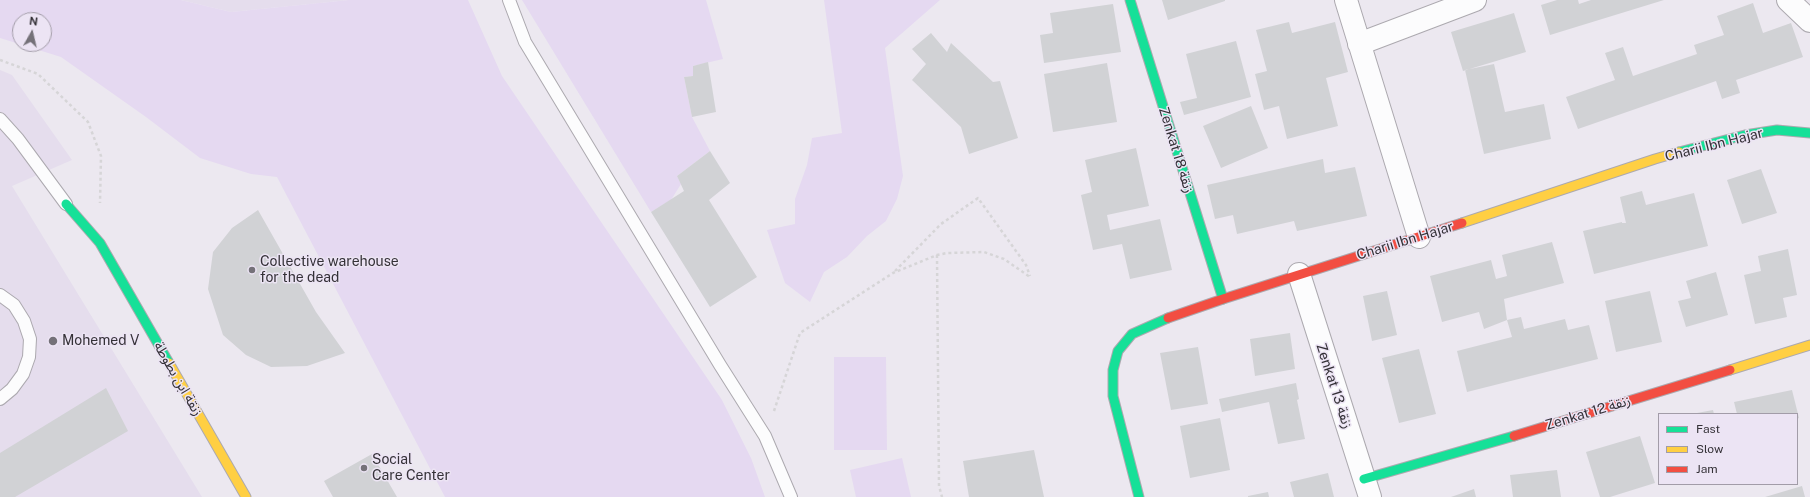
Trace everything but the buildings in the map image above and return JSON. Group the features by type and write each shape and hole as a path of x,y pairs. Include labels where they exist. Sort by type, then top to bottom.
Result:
{"street":[{"name":"Zenkat 18 زنقة","path":"1130,0 1223,299"},
{"path":"1346,0 1358,44 1419,237"},
{"path":"1358,44 1475,0"},
{"path":"1788,0 1810,21"},
{"name":"Charii Ibn Hajar","path":"1139,497 1113,396 1113,370 1118,351 1132,334 1223,299 1419,237 1655,159 1745,135 1777,130 1810,133"},
{"name":"زنقة ابن بطوطة","path":"66,204 100,243 246,497"},
{"name":"Zenkat 13 زنقة","path":"1299,274 1367,488"},
{"name":"Zenkat 12 زنقة","path":"1367,488 1491,443 1810,345"}],"lane":[{"path":"509,0 525,42 720,365 765,436 791,497"},
{"path":"0,119 18,139 66,204"},
{"path":"0,295 14,305 24,321 30,339 29,357 23,374 12,389 0,399"}],"path":[{"path":"0,60 38,74 88,122 101,156 100,203"},
{"path":"765,436 800,333 893,273 937,255 946,253 984,252 1004,259 1030,277 1026,265 978,198 941,224 893,273"},
{"path":"937,255 939,486 942,497"}],"shaded area":[{"path":"0,0 181,0 231,12 349,0 468,0 502,76 722,400 751,458 765,497 445,497 277,177 251,174 200,158 146,117 61,57 45,52 52,52 52,12 12,12 12,42 0,38"},
{"path":"181,0 349,0 231,12"},
{"path":"522,0 706,0 723,59 693,66 693,76 684,77 692,117 710,151 677,176 681,184 671,200 651,212"},
{"path":"824,0 940,0 885,48 903,176 897,199 886,221 867,236 847,257 824,272 810,302 785,283 767,230 795,224 795,199 807,165 812,138 842,133"},
{"name":"Mohemed V","path":"0,70 12,75 72,160 12,186 202,497 0,497"},
{"path":"834,357 886,357 887,450 834,450"},
{"path":"902,458 911,497 856,497 850,470"}],"traffic: fast":[{"path":"1130,0 1223,299"},
{"path":"1679,152 1745,135 1777,130 1810,133"},
{"path":"66,204 100,243 169,363"},
{"path":"1139,497 1113,396 1113,370 1118,351 1132,334 1168,318"},
{"path":"1364,479 1514,436"}],"traffic: slow":[{"path":"1462,223 1679,152"},
{"path":"1730,370 1810,345"},
{"path":"169,363 246,497"}],"traffic: jam":[{"path":"1168,318 1462,223"},
{"path":"1514,436 1730,370"}],"place":[{"name":"Collective warehouse for the dead","path":"252,270"},
{"name":"Mohemed V","path":"53,341"},
{"name":"Social Care Center","path":"364,468"}]}
